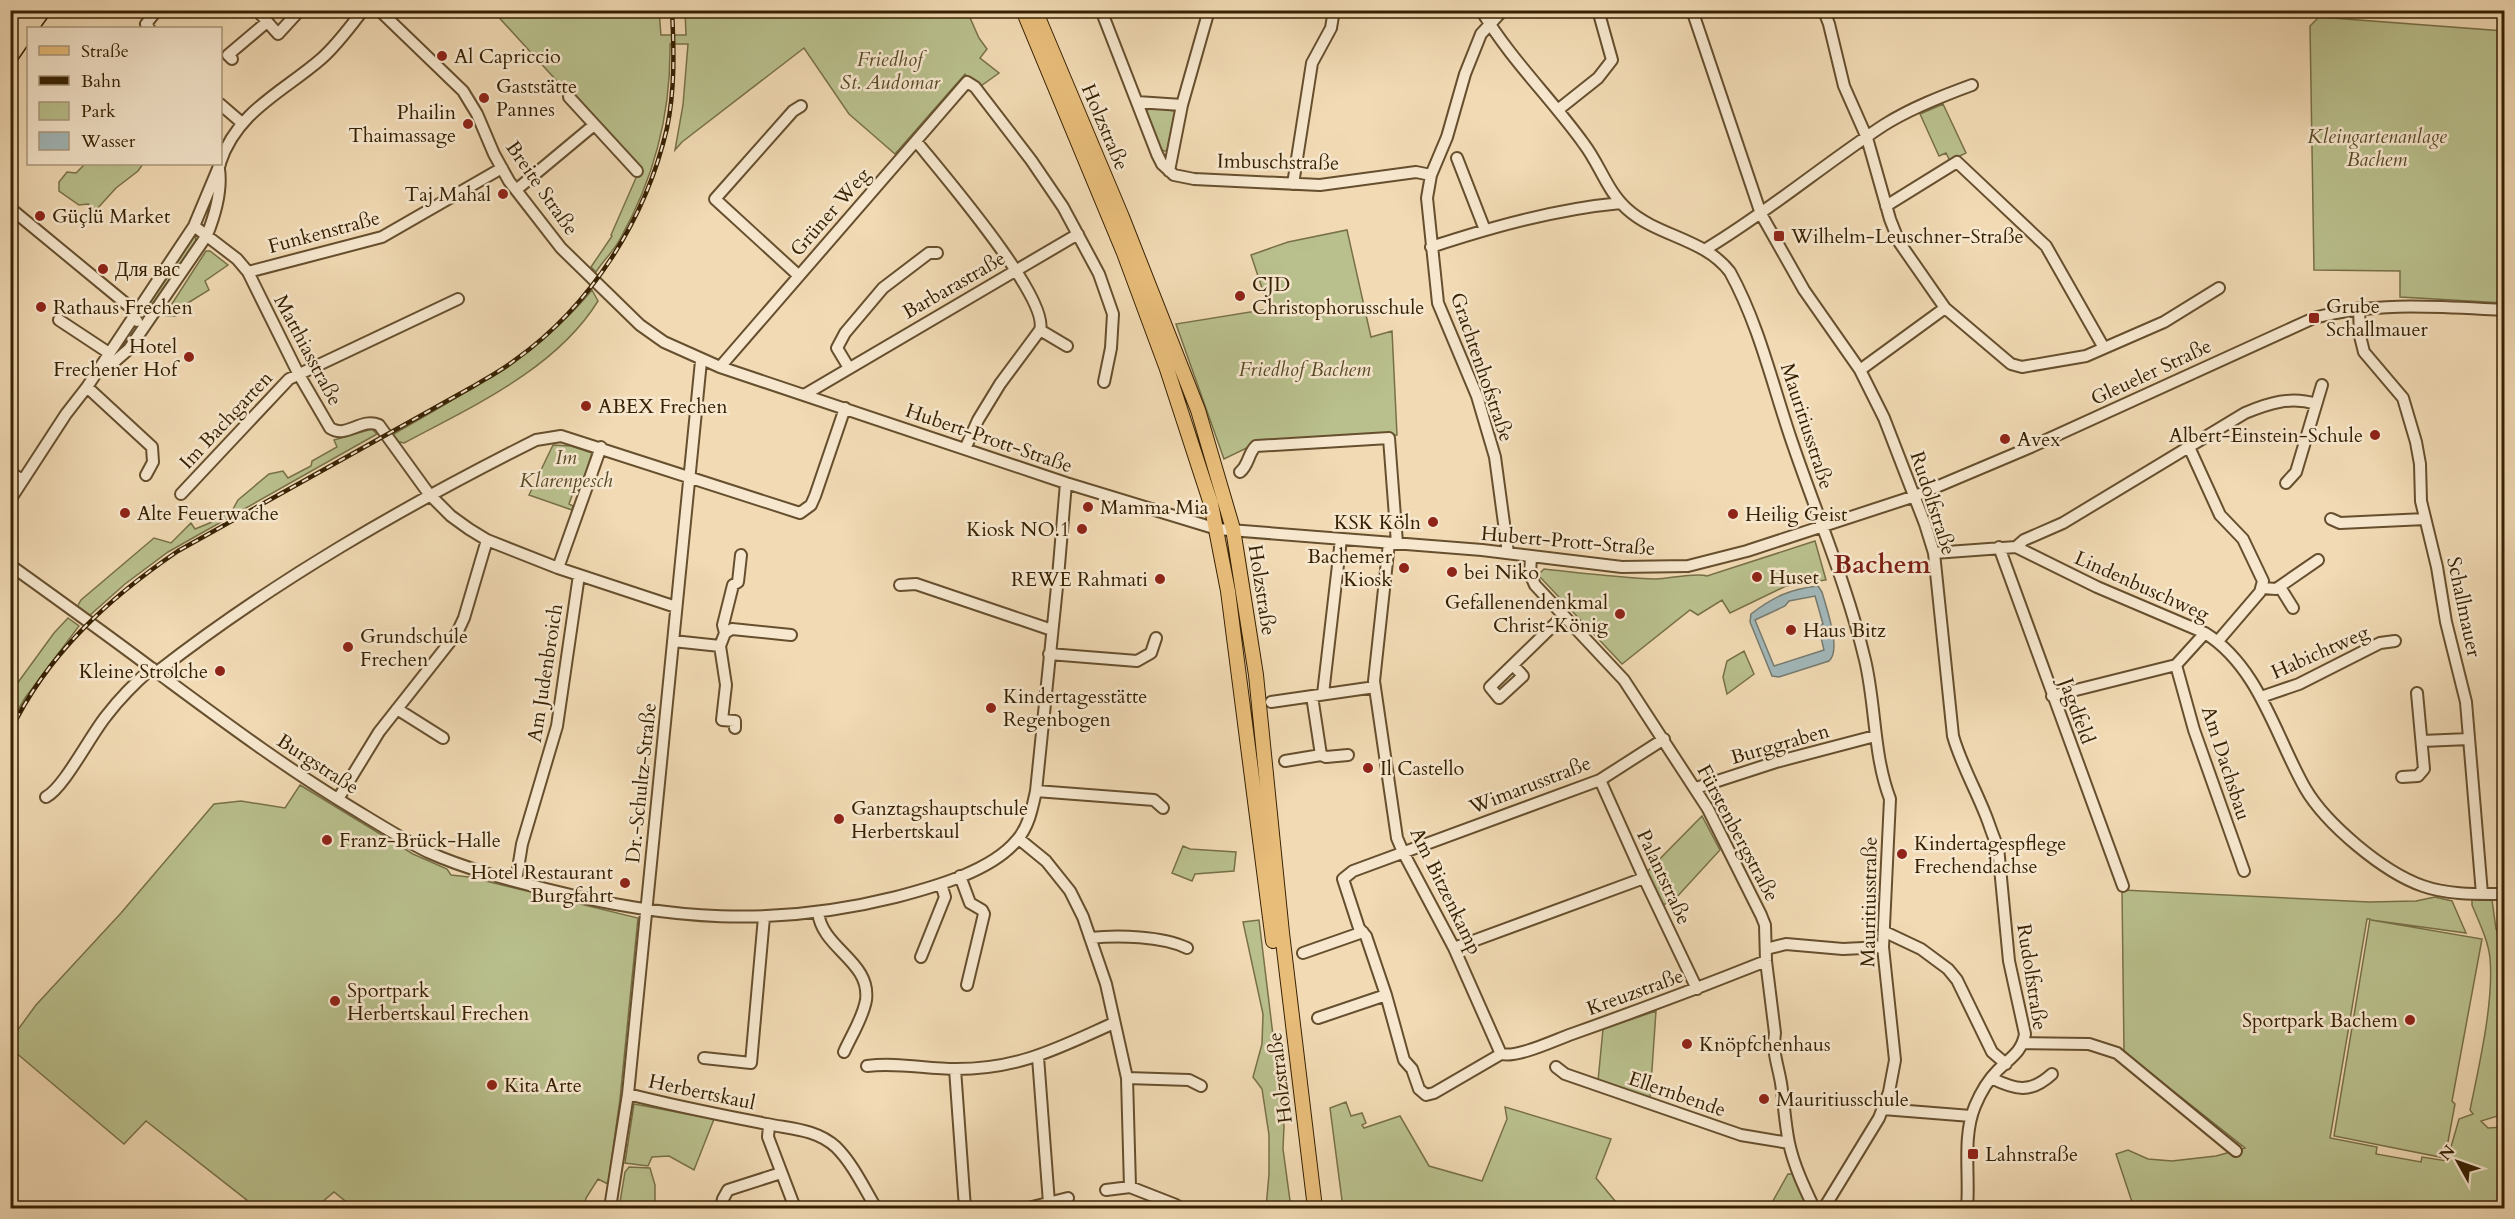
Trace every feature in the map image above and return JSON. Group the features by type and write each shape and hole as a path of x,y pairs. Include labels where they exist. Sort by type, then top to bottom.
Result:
{"main road":[{"name":"Holzstraße","path":"1023,10 1124,253 1155,337 1211,504 1217,529 1253,773 1306,1209"},
{"name":"Holzstraße","path":"1035,10 1122,217 1198,410 1233,530 1256,675 1282,933 1315,1209"}],"street":[{"path":"147,26 158,10"},
{"path":"257,10 278,34 300,10"},
{"path":"222,159 229,139 242,123 324,57 363,10"},
{"name":"Breite Straße","path":"379,10 463,91 477,114 502,168 516,190 561,249 640,325"},
{"path":"1101,10 1156,154 1169,171"},
{"path":"1169,171 1182,105 1209,10"},
{"path":"1293,184 1312,63 1331,28 1334,10"},
{"name":"Mauritiusstraße","path":"1481,10 1520,67 1559,109 1593,156 1621,203 1648,224 1706,249 1723,263 1738,286 1765,354 1780,407 1856,622 1866,664 1882,779 1890,799 1883,947 1894,1075 1883,1108 1824,1209"},
{"name":"Grachtenhofstraße","path":"1503,10 1481,34 1465,74 1447,137 1431,175 1427,198 1438,303 1477,396 1495,458 1508,553"},
{"path":"1559,109 1598,78 1612,60 1598,10"},
{"name":"Rudolfstraße","path":"1692,10 1761,214 1804,290 1860,370 1884,418 1915,496 1934,553 1953,736 1959,757 1987,817 1989,830 1998,847 2008,961 2024,1023 2023,1043"},
{"path":"1824,11 1844,86 1867,138 1886,206 1899,242 1945,308 2011,364 2017,367 2086,356 2164,322 2218,288"},
{"path":"232,59 228,55 267,22"},
{"name":"Grüner Weg","path":"720,367 967,82 975,87 1031,160 1063,207 1078,234"},
{"path":"1706,249 1752,221 1774,202 1908,112 1972,85"},
{"path":"569,97 637,171"},
{"path":"1137,102 1182,105"},
{"path":"222,106 242,123"},
{"path":"798,275 715,199 793,111 801,106"},
{"path":"516,190 594,125"},
{"path":"916,141 1017,270 1040,314 1042,323 1040,330 996,390 978,420 965,449"},
{"path":"1457,158 1485,230"},
{"path":"1886,206 1957,162 2046,246 2104,348"},
{"path":"10,500 194,226 220,165"},
{"path":"97,373 129,349 207,235 221,182 220,165"},
{"name":"Funkenstraße","path":"248,272 388,235 502,168"},
{"name":"Imbuschstraße","path":"1169,171 1178,177 1194,179 1293,184 1330,184 1416,171 1431,175"},
{"path":"1452,174 1464,180"},
{"path":"1431,247 1485,230 1595,206 1621,203"},
{"path":"10,208 59,246 130,307 134,318 145,326"},
{"name":"Matthiasstraße","path":"194,226 237,259 248,272 298,373 330,428 343,432 366,422 379,425 429,494 452,516 487,540 558,568 676,607"},
{"path":"1078,234 1099,274 1113,314 1112,348 1104,382"},
{"name":"Barbarastraße","path":"804,395 1078,234"},
{"name":"Barbarastraße","path":"849,368 837,348 845,333 883,288 929,254 937,253"},
{"name":"Im Bachgarten","path":"181,494 281,387 298,373 458,299"},
{"name":"Gleueler Straße","path":"1823,526 1915,496 2031,447 2314,318 2359,308 2452,307 2505,310"},
{"path":"1860,370 1945,308"},
{"name":"Schallmauer","path":"2359,308 2360,336 2364,352 2403,398 2420,464 2419,486 2425,519 2437,567 2446,622 2466,702 2482,894"},
{"path":"59,320 109,353"},
{"name":"Hubert-Prott-Straße","path":"640,325 666,344 701,361 1066,483 1217,529 1508,553 1622,567 1677,567 1747,551 1823,526"},
{"path":"1040,330 1067,346"},
{"name":"Dr.-Schultz-Straße","path":"609,1209 628,1094 701,361"},
{"path":"2286,483 2296,472 2322,385"},
{"path":"87,387 152,447 153,462 146,475"},
{"path":"2016,547 2024,540 2063,522 2245,413 2259,407 2290,400 2316,404"},
{"path":"46,796 59,787 107,714 155,670 248,605 429,494 536,440 548,436 561,436 601,447 793,512 806,511 815,496 845,408"},
{"name":"Am Bitzenkamp","path":"1240,472 1247,467 1252,450 1256,446 1389,438 1393,543 1375,687 1397,838 1454,948 1501,1054"},
{"path":"558,568 601,447"},
{"path":"2189,447 2220,515 2243,539 2262,573 2263,588 2218,641"},
{"path":"10,472 22,480"},
{"path":"1066,483 1036,791 1030,818 1019,839 1056,871 1076,903 1106,984 1127,1078 1130,1187"},
{"path":"2331,519 2340,523 2425,519"},
{"path":"1321,755 1317,695 1341,539"},
{"path":"338,799 380,732 456,633 464,618 487,540"},
{"name":"Lindenbuschweg","path":"1934,553 2016,547 2097,587 2205,633 2218,641 2238,664 2261,697 2306,789 2338,828 2373,857 2423,886 2482,894 2505,894"},
{"name":"Jagdfeld","path":"1999,548 2123,886"},
{"path":"735,728 735,721 722,720 726,685 720,646 725,633 723,625 733,585 738,582 741,555"},
{"name":"Fürstenbergstraße","path":"1531,557 1531,578 1563,616 1624,680 1696,788 1761,915 1765,925 1766,961 1775,1033 1774,1057 1780,1080 1789,1143 1795,1164 1814,1209"},
{"path":"2263,588 2276,589 2318,560"},
{"name":"Burgstraße","path":"10,565 232,729 338,799 427,851 481,872 647,910 695,916 764,917 818,912 887,899 941,884 997,859 1019,839"},
{"name":"Am Judenbroich","path":"516,881 528,823 557,726 579,575"},
{"path":"900,585 916,584 1052,630"},
{"path":"2280,586 2293,608"},
{"path":"1513,665 1563,616"},
{"path":"725,633 732,629 791,635"},
{"path":"2052,696 2176,665 2205,633"},
{"path":"1049,654 1137,661 1151,653 1156,638"},
{"path":"673,641 720,646"},
{"name":"Habichtweg","path":"2261,697 2299,684 2380,643 2395,641"},
{"name":"Am Dachsbau","path":"2176,665 2194,730 2244,871"},
{"path":"1271,702 1375,687"},
{"path":"2402,777 2418,776 2424,769 2417,693"},
{"path":"397,709 443,738"},
{"name":"Burggraben","path":"1696,788 1776,762 1875,736"},
{"name":"Wimarusstraße","path":"1363,932 1359,928 1343,879 1353,872 1600,780 1664,739"},
{"path":"2422,741 2469,739"},
{"path":"1285,761 1321,755 1326,757 1348,755"},
{"name":"Palantstraße","path":"1600,780 1697,989"},
{"path":"1036,791 1154,800 1163,808"},
{"path":"960,876 970,903 982,910 984,914 967,985"},
{"path":"1454,948 1644,878"},
{"path":"921,957 945,897 941,884"},
{"path":"818,912 824,933 853,963 866,992 863,1009 844,1052"},
{"path":"704,1058 751,1063 764,917"},
{"path":"1303,953 1363,932 1386,995 1404,1060 1412,1069 1419,1089 1426,1095 1434,1093 1501,1054"},
{"path":"1885,932 1930,954 1948,969 1957,980 1992,1052 2006,1064"},
{"path":"1090,938 1106,936 1173,941 1187,948"},
{"path":"1766,949 1786,944 1843,949 1883,947"},
{"name":"Kreuzstraße","path":"1501,1054 1514,1053 1697,989 1766,961"},
{"path":"1318,1018 1386,995"},
{"path":"867,1066 955,1069 995,1067 1038,1057 1114,1023"},
{"path":"1967,1209 1971,1116 1982,1091 1991,1078 2017,1054 2023,1043 2089,1044 2117,1053 2236,1150"},
{"path":"1038,1057 1049,1203"},
{"name":"Ellernbende","path":"1556,1066 1564,1074 1741,1135 1789,1143"},
{"path":"955,1069 965,1209"},
{"path":"1991,1078 2020,1089 2038,1085 2052,1074"},
{"path":"1127,1078 1189,1080 1201,1086"},
{"name":"Herbertskaul","path":"628,1094 769,1125 800,1129 834,1146 847,1160 876,1209"},
{"path":"1883,1108 1971,1116"},
{"name":"Herbertskaul","path":"769,1125 768,1137 795,1209"},
{"path":"721,1209 728,1190 781,1173"},
{"path":"1106,1190 1130,1187 1176,1205"},
{"path":"1028,1209 1068,1198"}],"green space":[{"name":"Friedhof St. Audomar","path":"493,11 659,11 661,35 686,35 685,11 967,11 979,38 987,49 980,58 999,73 978,88 965,74 895,154 849,114 804,48 682,142 675,150 683,105 688,44 670,44 670,69 664,120 651,169 620,239 596,272 591,267 612,236 639,171"},
{"name":"Kleingartenanlage Bachem","path":"2319,17 2504,31 2504,303 2400,297 2400,271 2314,270 2310,26"},
{"path":"1943,104 1966,153 1950,161 1946,153 1939,156 1920,114"},
{"path":"1150,107 1175,111 1167,151 1160,148 1146,112"},
{"path":"84,165 142,165 116,188 96,210 88,204 79,205 59,191 59,182 67,172 76,173"},
{"name":"Friedhof Bachem","path":"1347,230 1371,337 1392,331 1397,435 1259,442 1224,459 1176,324 1269,309 1251,255 1288,242"},
{"path":"195,235 196,241 151,312 146,317 143,316 150,302"},
{"path":"206,251 210,251 228,265 205,281 209,290 178,309 176,316 166,316 166,313"},
{"path":"592,290 598,301 560,347 536,366 511,384 458,415 404,443 396,441 392,435 473,388 549,334"},
{"path":"372,429 377,434 168,552 125,584 89,616 77,607 81,600 154,538 171,543 191,523 195,529 217,520 233,509 238,500 269,474 283,471 288,478 311,466 312,461 337,447 334,440"},
{"name":"Im Klarenpesch","path":"553,445 571,446 592,453 580,491 574,490 569,504 573,506 572,510 529,495"},
{"path":"1815,541 1826,580 1786,586 1730,613 1722,600 1698,615 1690,610 1622,664 1540,577 1544,569 1661,579 1707,576"},
{"path":"68,618 79,626 25,698 11,722 11,692 54,633"},
{"path":"1744,651 1754,674 1727,694 1723,677 1727,661"},
{"name":"Sportpark Herbertskaul Frechen","path":"300,785 413,854 447,869 451,875 469,877 638,918 620,1099 608,1184 598,1179 586,1198 584,1208 354,1208 334,1192 315,1208 257,1208 146,1121 124,1144 15,1052 14,1035 36,1005 121,913 214,804 241,801 285,808"},
{"path":"1702,816 1720,850 1674,900 1671,898 1663,906 1647,872"},
{"path":"1183,846 1190,849 1236,852 1234,871 1195,874 1192,881 1172,873"},
{"path":"2122,890 2369,902 2416,901 2435,897 2452,901 2466,933 2371,920 2482,939 2452,1101 2455,1104 2445,1158 2334,1136 2370,919 2367,919 2330,1138 2377,1147 2376,1154 2421,1162 2422,1157 2447,1161 2459,1119 2473,1114 2470,1110 2485,1034 2491,975 2487,945 2472,905 2472,899 2492,900 2496,929 2504,948 2504,1114 2481,1121 2488,1128 2504,1127 2504,1208 2134,1208 2116,1154 2128,1150 2148,1159 2172,1161 2216,1156 2245,1148 2124,1052"},
{"path":"1259,920 1284,1126 1283,1149 1291,1208 1266,1208 1269,1135 1262,1089 1253,1077 1262,1044 1263,1014 1243,922"},
{"path":"1656,1011 1650,1098 1598,1081 1603,1029"},
{"path":"1346,1102 1351,1116 1362,1113 1366,1123 1362,1125 1364,1128 1400,1116 1429,1166 1482,1181 1507,1119 1505,1107 1611,1139 1596,1178 1621,1208 1343,1208 1330,1108"},
{"path":"634,1104 714,1119 694,1170 669,1156 652,1157 648,1166 625,1163"},
{"path":"629,1167 650,1168 655,1185 655,1208 619,1208 625,1172"},
{"path":"1788,1174 1793,1174 1809,1208 1769,1208"}],"water":[{"path":"1818,586 1822,592 1832,628 1833,655 1829,661 1779,677 1772,676 1750,622 1751,614 1782,595","holes":["1815,596 1823,624 1818,625 1824,650 1774,666 1755,620 1785,606 1789,601"]}],"tram line":[{"path":"41,27 53,10"},
{"path":"10,71 27,46"}],"railway":[{"path":"10,732 42,677 61,653 104,608 152,569 178,551 500,371 568,314 612,258 630,227 658,162 667,128 673,84 672,10"}],"place":[{"name":"Al Capriccio","path":"442,56"},
{"name":"Gaststätte Pannes","path":"484,98"},
{"name":"Phailin Thaimassage","path":"468,124"},
{"name":"Taj Mahal","path":"503,194"},
{"name":"Güçlü Market","path":"40,216"},
{"name":"Wilhelm-Leuschner-Straße","path":"1779,236"},
{"name":"Для вас","path":"103,269"},
{"name":"CJD Christophorusschule","path":"1240,296"},
{"name":"Rathaus Frechen","path":"41,307"},
{"name":"Grube Schallmauer","path":"2314,318"},
{"name":"Hotel Frechener Hof","path":"189,357"},
{"name":"ABEX Frechen","path":"586,406"},
{"name":"Albert-Einstein-Schule","path":"2375,435"},
{"name":"Avex","path":"2005,439"},
{"name":"Mamma Mia","path":"1088,507"},
{"name":"Alte Feuerwache","path":"125,513"},
{"name":"Heilig Geist","path":"1733,514"},
{"name":"KSK Köln","path":"1433,522"},
{"name":"Kiosk NO.1","path":"1082,529"},
{"name":"Bachemer Kiosk","path":"1404,568"},
{"name":"bei Niko","path":"1452,572"},
{"name":"Huset","path":"1757,577"},
{"name":"REWE Rahmati","path":"1160,579"},
{"name":"Gefallenendenkmal Christ-König","path":"1620,614"},
{"name":"Haus Bitz","path":"1791,630"},
{"name":"Grundschule Frechen","path":"348,647"},
{"name":"Kleine Strolche","path":"220,671"},
{"name":"Kindertagesstätte Regenbogen","path":"991,708"},
{"name":"Il Castello","path":"1368,768"},
{"name":"Ganztagshauptschule Herbertskaul","path":"839,819"},
{"name":"Franz-Brück-Halle","path":"327,840"},
{"name":"Kindertagespflege Frechendachse","path":"1902,854"},
{"name":"Hotel Restaurant Burgfahrt","path":"625,883"},
{"name":"Sportpark Herbertskaul Frechen","path":"335,1001"},
{"name":"Sportpark Bachem","path":"2410,1020"},
{"name":"Knöpfchenhaus","path":"1687,1044"},
{"name":"Kita Arte","path":"492,1085"},
{"name":"Mauritiusschule","path":"1764,1099"},
{"name":"Lahnstraße","path":"1973,1154"}],"district":[{"name":"Bachem","path":"1882,564"}]}
